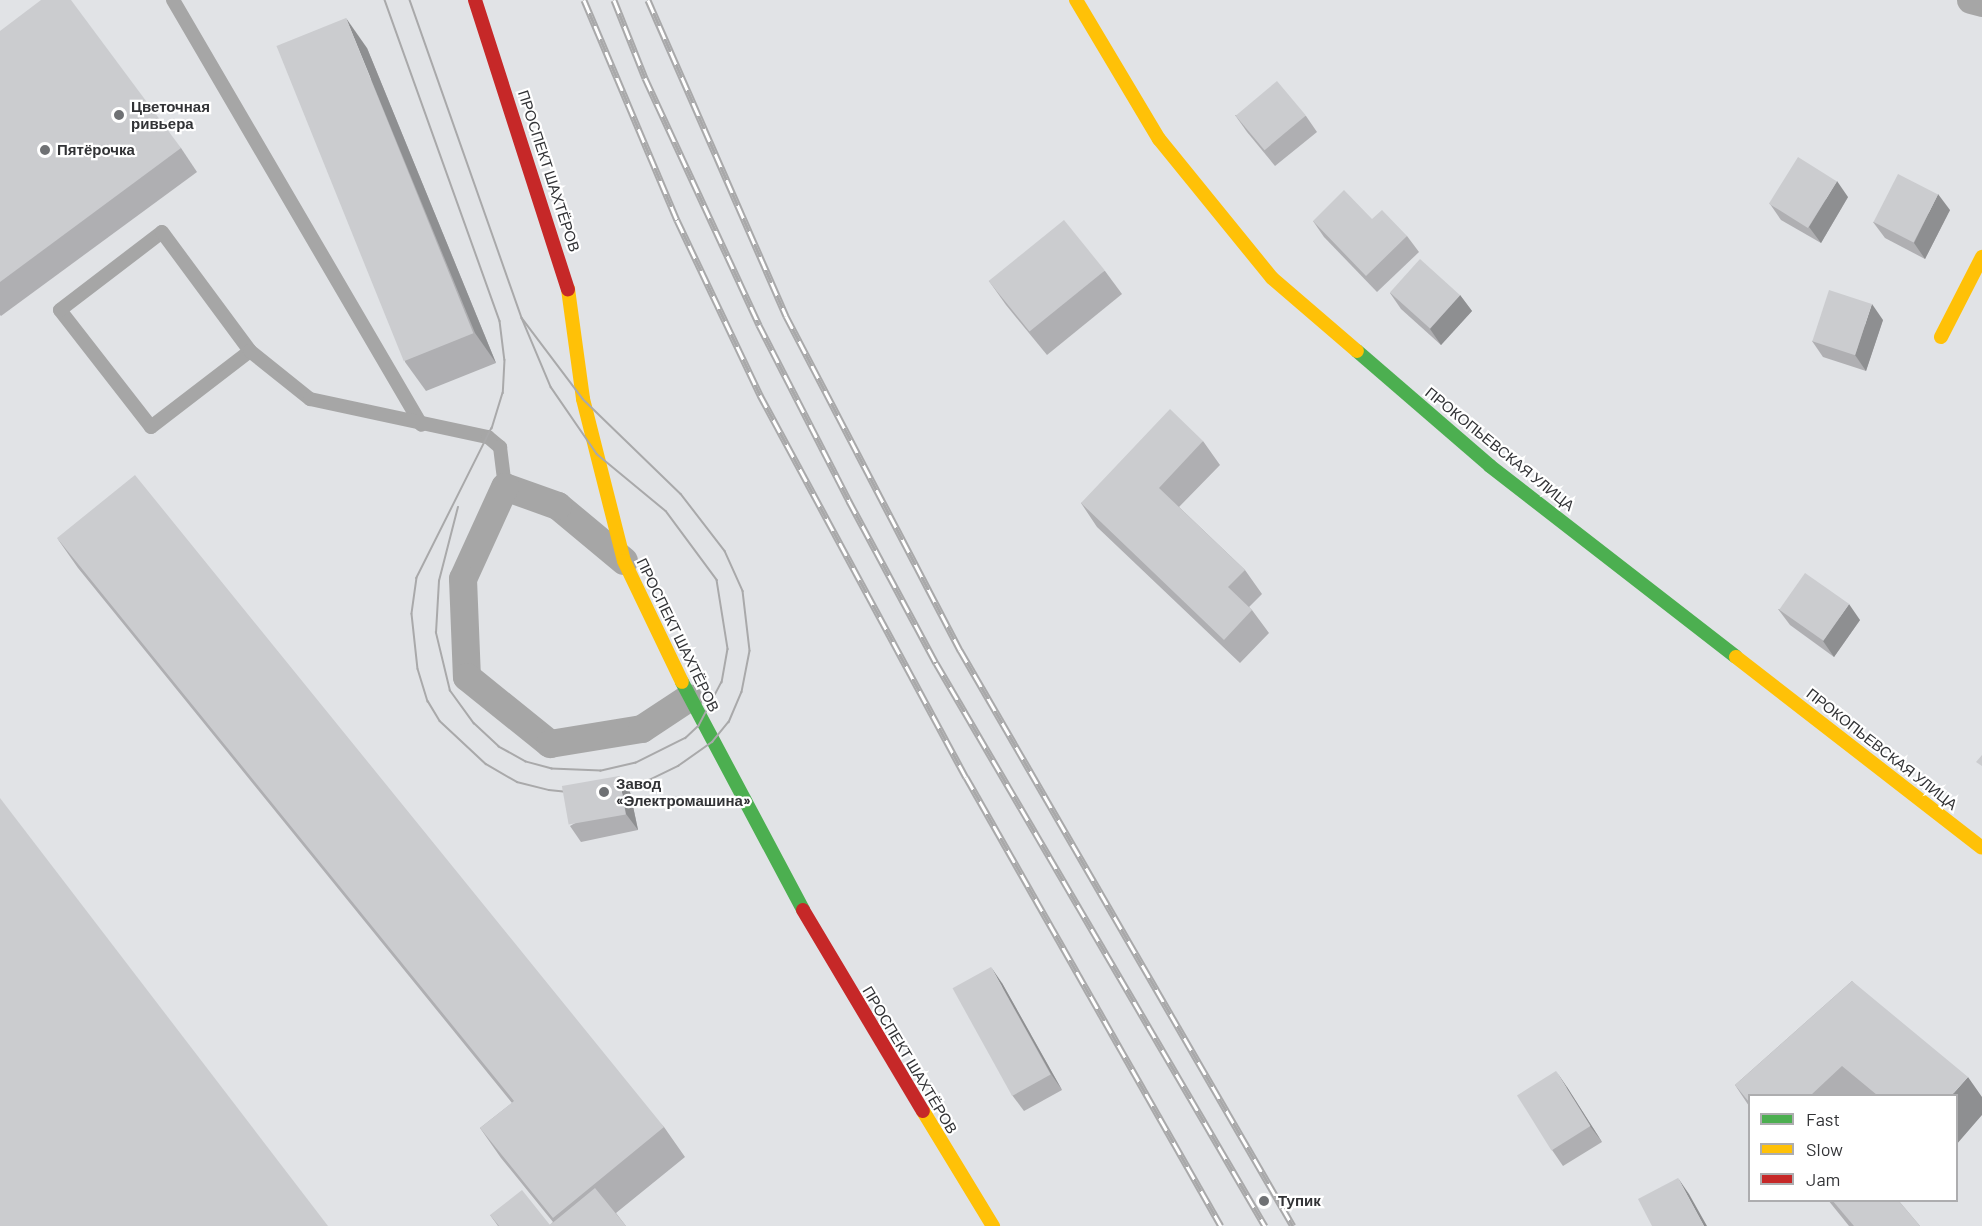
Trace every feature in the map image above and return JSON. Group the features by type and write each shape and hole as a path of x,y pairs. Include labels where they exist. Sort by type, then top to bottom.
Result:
{"street":[{"name":"ПРОСПЕКТ ШАХТЁРОВ","path":"475,0 566,276 584,399 624,561 689,698 835,969 993,1226"},
{"name":"ПРОКОПЬЕВСКАЯ УЛИЦА","path":"1076,0 1159,139 1272,278 1490,466 1982,848"},
{"path":"1971,0 1982,3"},
{"path":"1941,337 1982,257"},
{"path":"624,561 558,506 505,487 463,579 467,677 550,744 642,729 689,698"}],"lane":[{"path":"173,0 421,425"},
{"path":"250,351 151,427 60,310 162,232 250,351 310,399 421,425 488,437 500,447 505,487"}],"building":[{"path":"41,0 71,0 181,148 0,282 0,31"},
{"path":"346,18 473,333 404,361 276,46"},
{"path":"1277,81 1306,115 1265,150 1236,116"},
{"path":"1798,157 1837,181 1808,228 1769,204"},
{"path":"1898,174 1938,194 1914,243 1873,222"},
{"path":"1344,190 1372,219 1382,210 1407,236 1366,276 1313,221"},
{"path":"1064,220 1105,271 1030,332 989,281"},
{"path":"1420,259 1460,295 1430,329 1390,292"},
{"path":"1829,290 1872,304 1855,355 1812,341"},
{"path":"1170,409 1203,441 1159,488 1245,570 1228,587 1252,610 1224,640 1081,503"},
{"path":"135,475 664,1127 553,1218 480,1128 514,1101 57,538"},
{"path":"1805,573 1849,604 1823,641 1779,610"},
{"path":"1982,755 1982,766 1976,762"},
{"path":"619,776 626,814 569,824 562,786"},
{"path":"0,798 328,1226 0,1226"},
{"path":"991,967 1051,1075 1012,1096 953,988"},
{"path":"1852,981 1968,1077 1953,1094 1876,1094 1842,1066 1812,1094 1748,1094 1748,1101 1735,1085"},
{"path":"1556,1071 1590,1126 1551,1150 1517,1095"},
{"path":"1678,1178 1704,1226 1652,1226 1638,1199"},
{"path":"595,1188 626,1226 499,1226 490,1215 522,1190 550,1225"},
{"path":"1834,1202 1900,1202 1920,1226 1854,1226"}],"tram line":[{"path":"385,0 500,321 505,360 503,393 492,428 417,578 412,614 418,669 428,701 440,721 486,764 517,782 549,790 580,793"},
{"path":"410,0 522,318 551,387 597,454 666,511 717,580 728,649 722,682 699,726 686,738 636,763 601,771 552,769 526,762 499,747 474,724 450,691 436,633 439,581 458,507"},
{"path":"522,318 583,399 681,494 725,551 743,591 750,651 742,692 729,722 713,742 679,766 644,783 610,790"}],"railway":[{"path":"584,0 677,220 760,395 966,777 1221,1226"},
{"path":"614,0 645,78 759,325 849,501 936,663 1265,1226"},
{"path":"648,0 786,316 960,650 1293,1226"}],"traffic: fast":[{"path":"1357,351 1490,466 1736,657"},
{"path":"682,682 803,910"}],"traffic: slow":[{"path":"1076,0 1159,139 1272,278 1357,351"},
{"path":"1941,337 1982,257"},
{"path":"568,289 583,399 624,561 682,682"},
{"path":"1736,657 1982,848"},
{"path":"923,1111 993,1226"}],"traffic: jam":[{"path":"475,0 568,289"},
{"path":"803,910 923,1111"}],"place":[{"name":"Цветочная ривьера","path":"119,115"},
{"name":"Пятёрочка","path":"45,150"},
{"name":"Завод «Электромашина»","path":"604,792"},
{"name":"Тупик","path":"1264,1201"}]}
